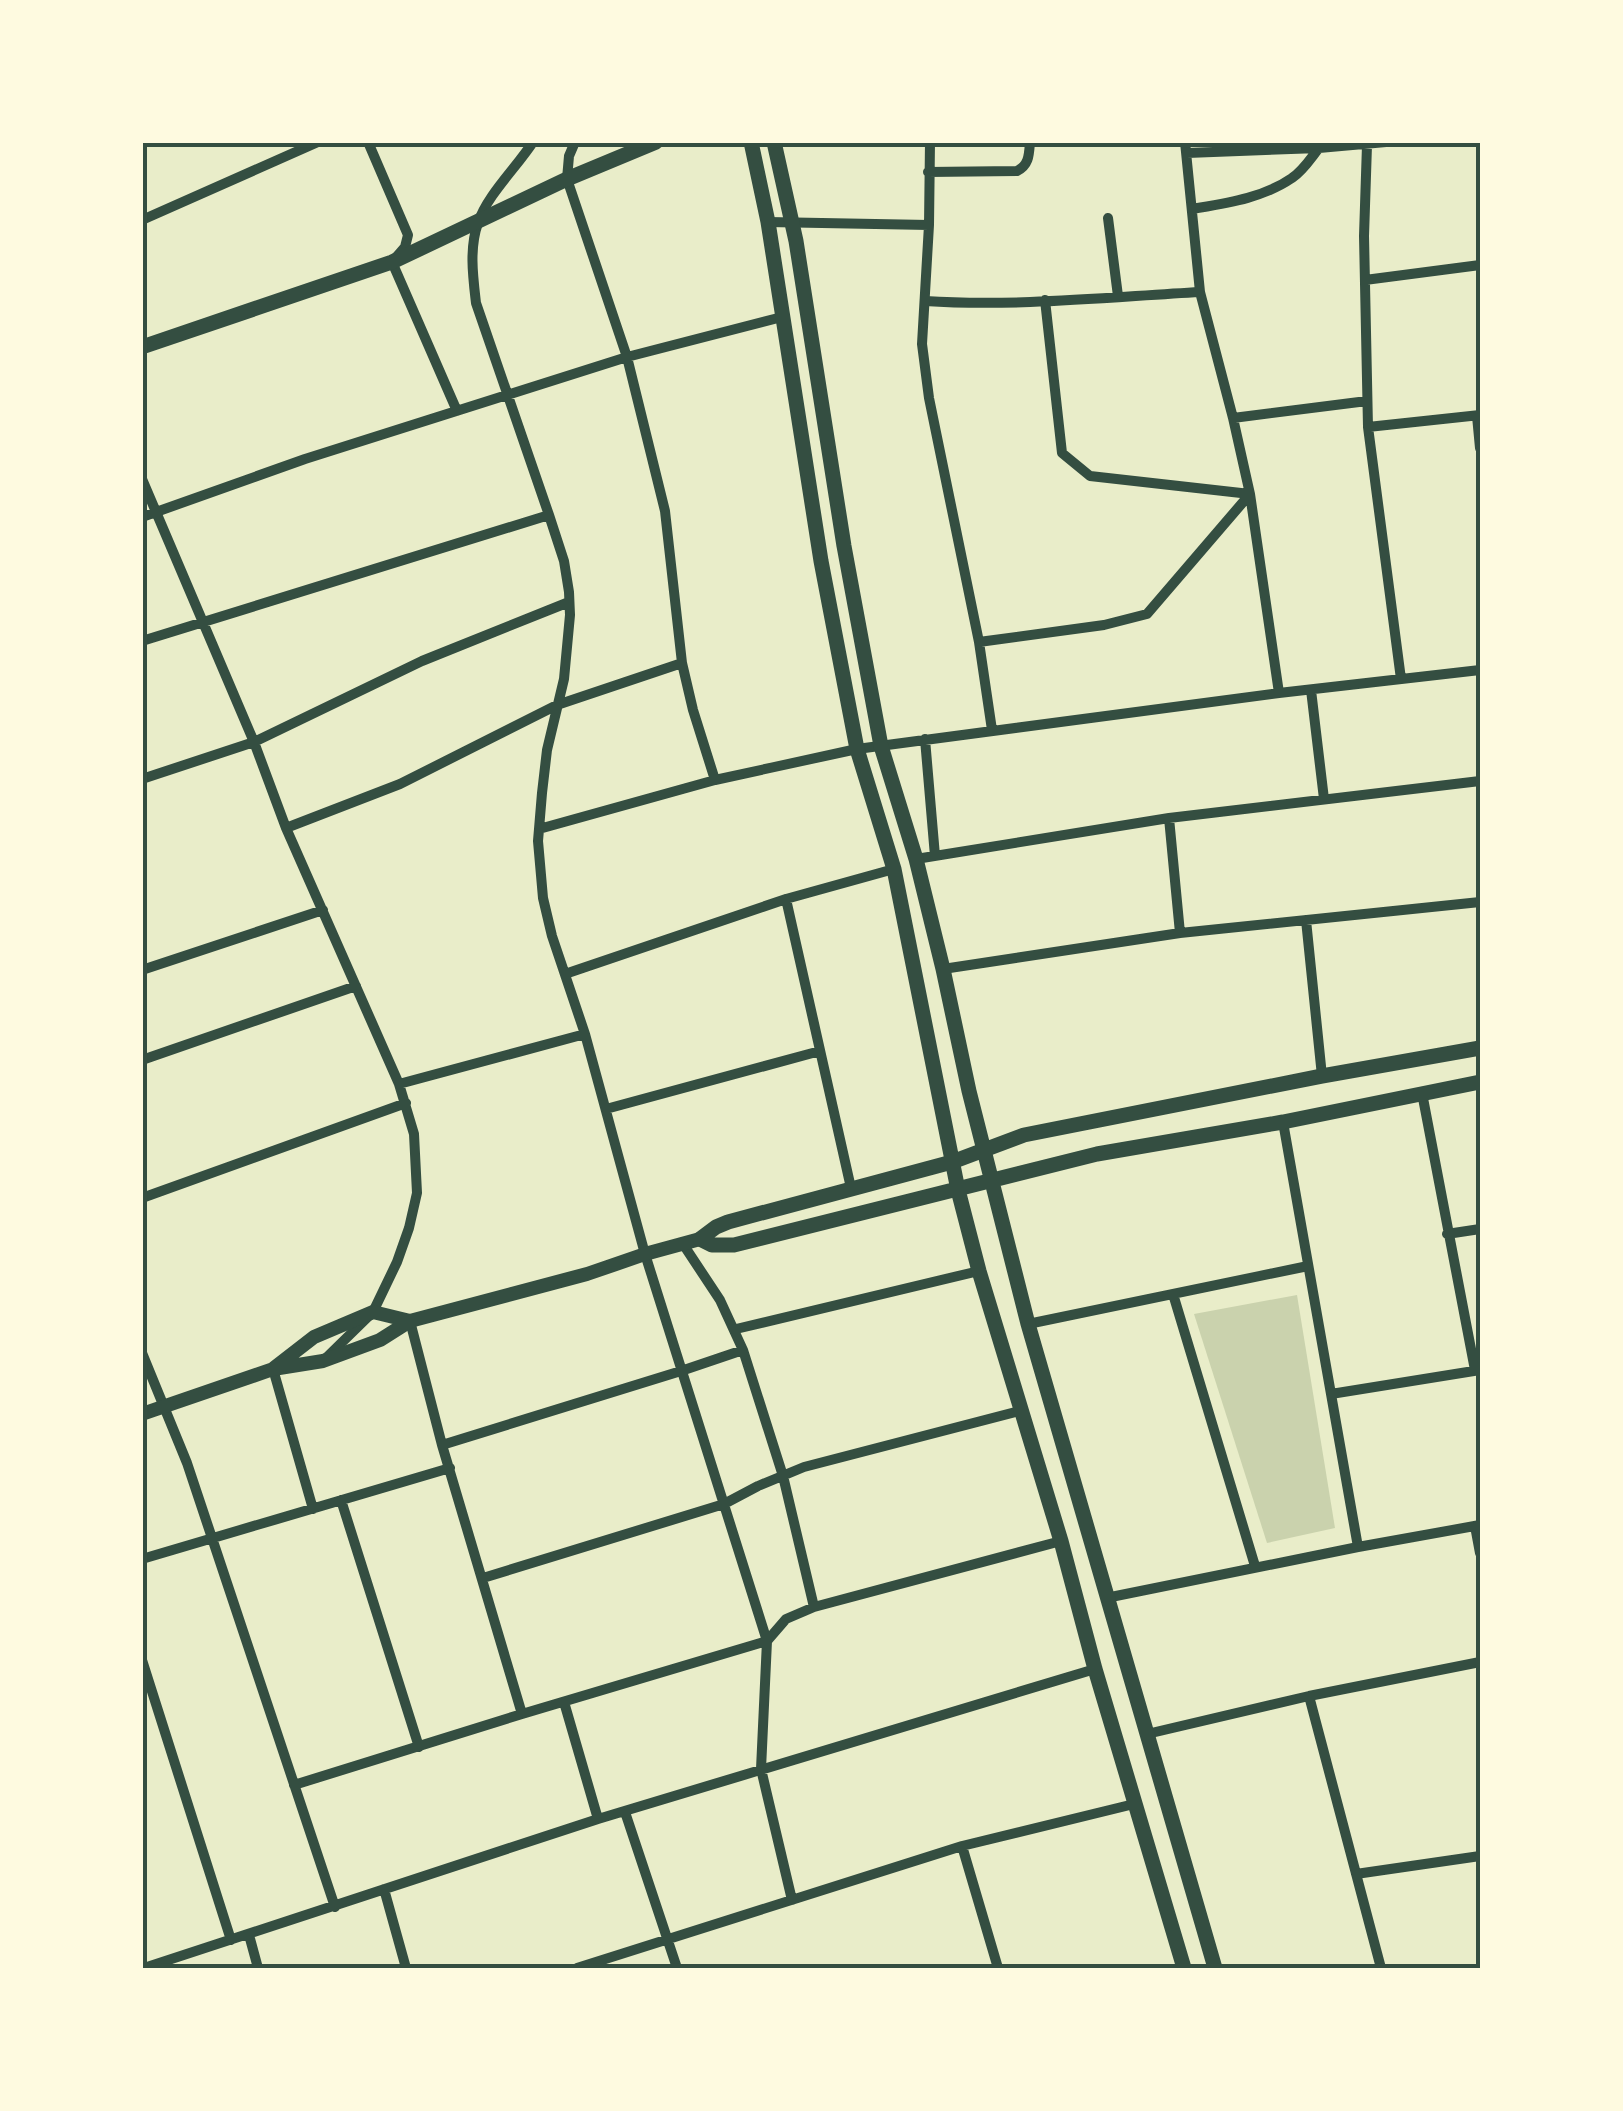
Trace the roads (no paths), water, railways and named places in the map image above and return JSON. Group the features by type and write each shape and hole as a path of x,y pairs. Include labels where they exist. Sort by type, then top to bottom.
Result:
{"main road":[{"path":"142,347 392,262 567,179 656,142"},
{"path":"751,142 768,222 821,562 857,748 894,869 958,1190 1184,1968"},
{"path":"774,142 792,223 881,746 916,858 968,1091 1028,1324 1215,1968"},
{"path":"1480,1048 1024,1136 952,1162 728,1222 700,1239 712,1245 734,1245 1097,1154 1480,1082"},
{"path":"1154,1870 1184,1861"}],"street":[{"path":"142,220 318,142"},
{"path":"368,142 408,235 405,247 392,262 457,411"},
{"path":"532,142 478,222 472,272 476,303 564,561 569,602 564,679 546,750 539,829 543,898 645,1254 767,1641 761,1769 792,1900"},
{"path":"575,142 567,179 627,357 665,511 682,663 692,710 715,780"},
{"path":"930,142 922,344 992,730"},
{"path":"928,172 1017,172 1029,160 1030,142"},
{"path":"1279,694 1250,494 1200,292 1186,148 1319,148 1386,142"},
{"path":"1368,145 1364,236 1368,426 1401,679"},
{"path":"1192,209 1270,190 1296,176 1319,148"},
{"path":"1108,218 1118,296"},
{"path":"768,222 929,225"},
{"path":"1365,280 1480,265"},
{"path":"925,301 960,303 1200,292"},
{"path":"1045,300 1062,453 1090,476 1250,494"},
{"path":"142,517 306,459 627,357 782,317"},
{"path":"1233,418 1368,401"},
{"path":"1368,426 1479,416 1480,448"},
{"path":"142,478 254,742 286,828 406,1103 414,1134 417,1193 397,1262 373,1312 323,1361"},
{"path":"978,642 1104,625 1147,614 1250,494"},
{"path":"142,640 549,515"},
{"path":"142,779 254,742 422,662 569,602"},
{"path":"286,828 400,784 557,705 682,663"},
{"path":"539,829 715,780 857,748 1480,670"},
{"path":"1311,690 1324,799"},
{"path":"926,740 935,856"},
{"path":"916,858 1169,818 1480,781"},
{"path":"1169,818 1180,933"},
{"path":"565,974 786,899 894,869"},
{"path":"786,899 851,1188"},
{"path":"943,969 1180,933 1480,902"},
{"path":"142,970 323,910"},
{"path":"1306,920 1322,1076"},
{"path":"142,1060 356,986"},
{"path":"398,1084 585,1034"},
{"path":"606,1109 820,1052"},
{"path":"1331,1394 1478,1370 1447,1234 1422,1093"},
{"path":"142,1198 406,1103"},
{"path":"1283,1122 1358,1546"},
{"path":"1447,1234 1480,1229"},
{"path":"142,1414 273,1369 323,1361 380,1340 410,1320 588,1274 700,1239"},
{"path":"683,1244 710,1283 744,1350 783,1476 814,1607"},
{"path":"1028,1324 1308,1266"},
{"path":"736,1329 979,1271"},
{"path":"1173,1294 1255,1566"},
{"path":"273,1369 314,1337 373,1312 410,1320"},
{"path":"410,1320 442,1444 522,1714"},
{"path":"442,1444 744,1350"},
{"path":"142,1352 188,1463 334,1907"},
{"path":"273,1369 313,1509"},
{"path":"483,1578 724,1504 804,1467 1023,1410"},
{"path":"142,1559 450,1468"},
{"path":"341,1500 420,1747"},
{"path":"1106,1598 1358,1546 1478,1526 1480,1554"},
{"path":"294,1785 767,1641 786,1619 814,1607 1061,1541"},
{"path":"142,1660 231,1940"},
{"path":"1147,1734 1480,1662"},
{"path":"144,1968 598,1819 1095,1669"},
{"path":"1309,1696 1381,1968"},
{"path":"564,1702 598,1819"},
{"path":"577,1968 962,1846 1134,1804"},
{"path":"625,1812 677,1968"},
{"path":"962,1846 998,1968"},
{"path":"1356,1874 1480,1856"},
{"path":"384,1889 406,1968"},
{"path":"250,1935 258,1968"}]}
